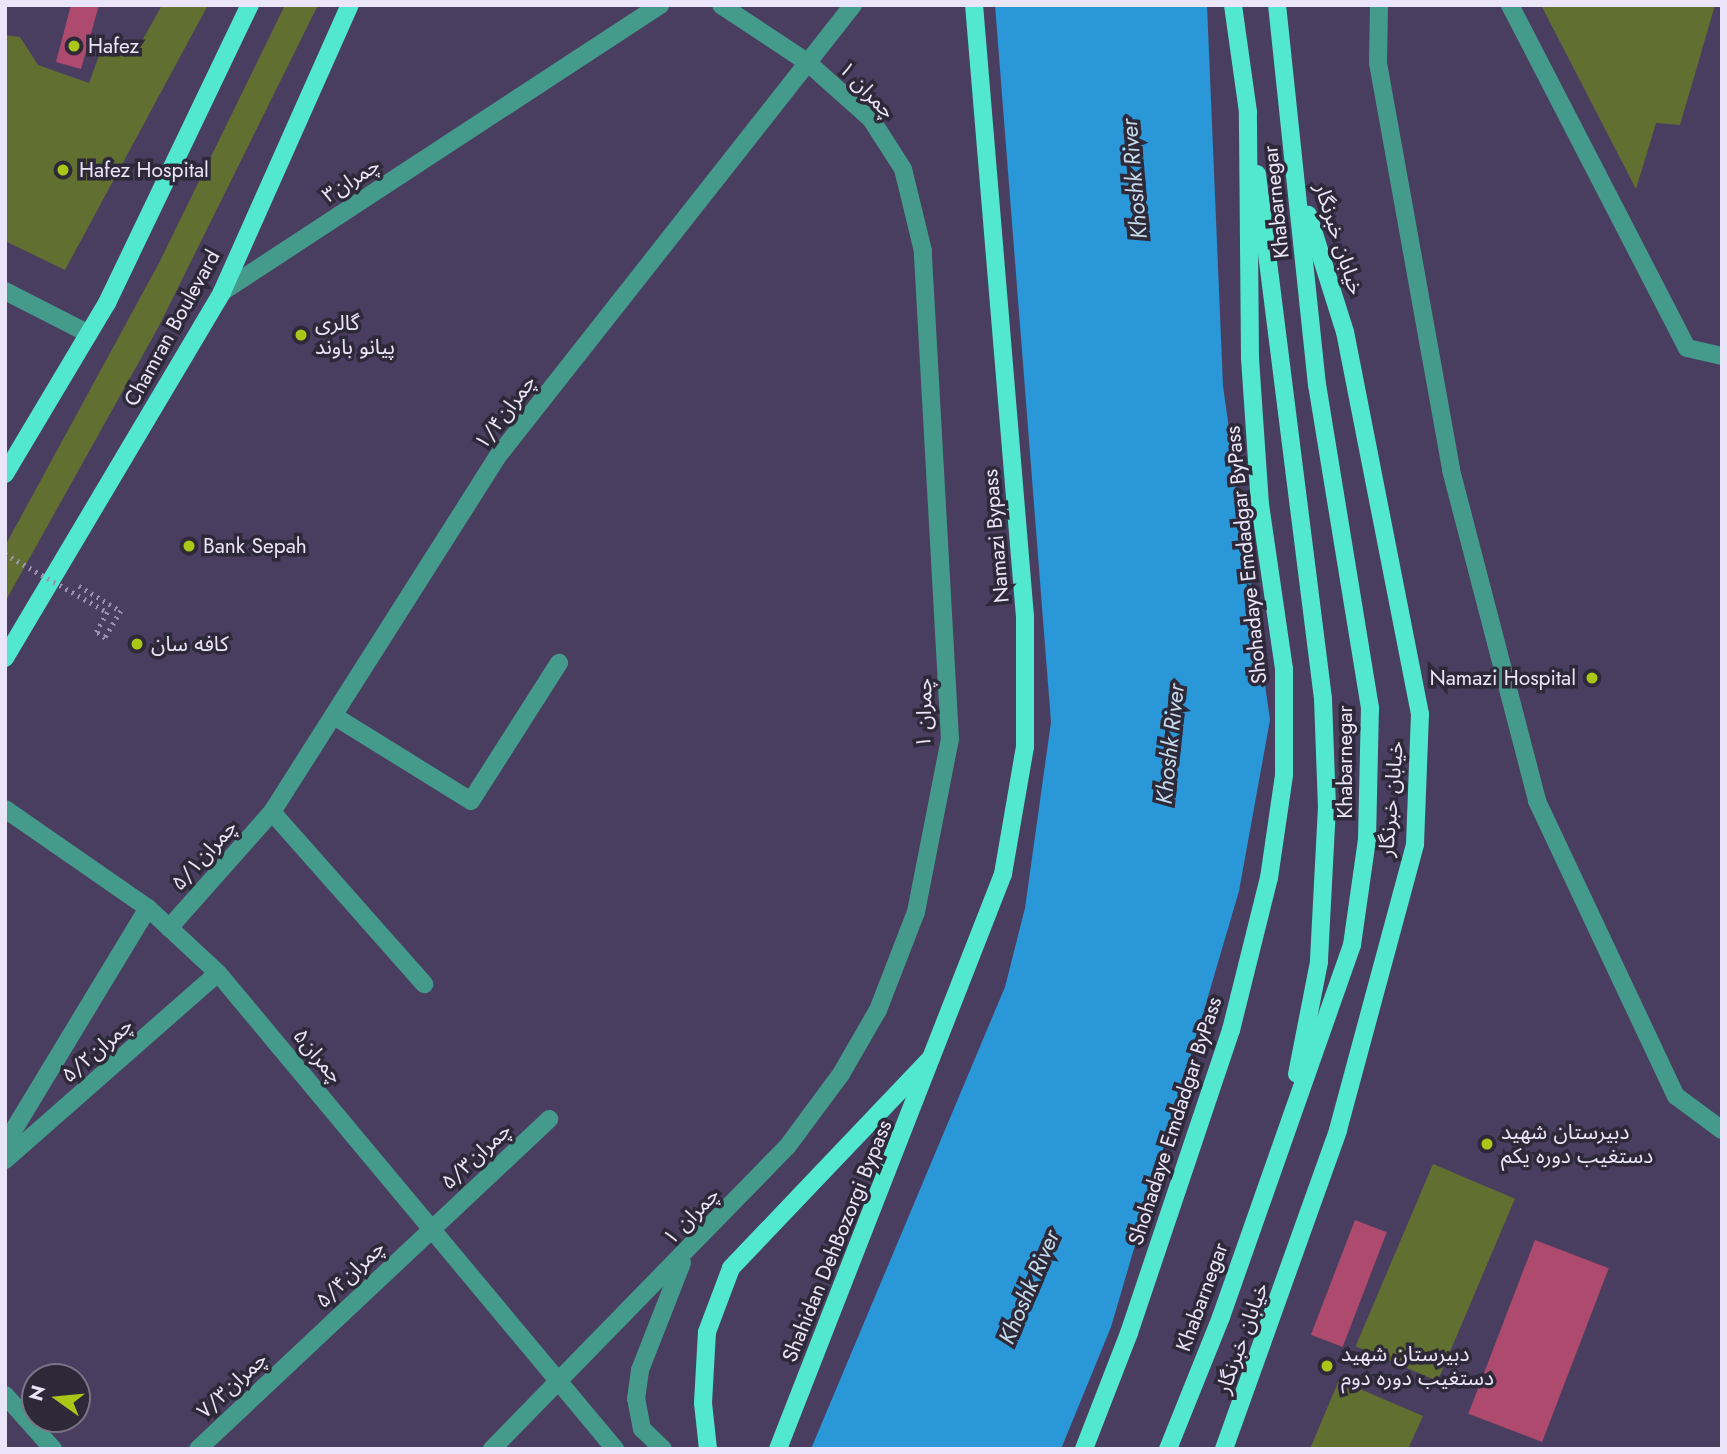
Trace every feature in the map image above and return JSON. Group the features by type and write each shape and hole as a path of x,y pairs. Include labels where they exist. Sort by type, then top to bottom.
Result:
{"main road":[{"path":"5,474 89,334 250,5"},
{"name":"Chamran Boulevard","path":"5,658 222,292 350,5"},
{"name":"Namazi Bypass","path":"937,1051 1003,874 1025,747 1025,617 974,5"},
{"name":"Shohadaye Emdadgar ByPass","path":"1084,1449 1129,1333 1231,1030 1269,878 1284,775 1284,669 1259,505 1250,357 1248,112 1233,5"},
{"name":"Khabarnegar","path":"1168,1449 1286,1132 1352,945 1367,839 1370,708 1317,385 1277,5"},
{"path":"1248,112 1282,340 1323,699 1327,807 1319,962 1286,1132"},
{"name":"خیابان خبرنگار","path":"1224,1449 1338,1130 1415,845 1420,714 1345,332 1297,180"},
{"path":"708,1449 703,1402 707,1332 731,1268 937,1051"},
{"name":"Shahidan DehBozorgi Bypass","path":"778,1449 937,1051"}],"street":[{"name":"چمران۳","path":"222,292 660,5"},
{"name":"چمران ۱","path":"492,1449 558,1375 685,1255 787,1147 841,1074 878,1010 916,912 950,739 923,251 903,169 870,119 807,62 721,5"},
{"name":"چمران۱/۴","path":"272,813 498,456 853,5"},
{"path":"1379,5 1378,63 1451,470 1536,801 1676,1096 1722,1130"},
{"path":"1510,5 1687,348 1722,356"},
{"path":"5,291 89,334"},
{"path":"334,716 471,801 559,663"},
{"name":"چمران۵","path":"5,808 148,908 218,974 558,1375 615,1449"},
{"path":"272,813 424,984"},
{"name":"چمران۵/۱","path":"169,928 272,813"},
{"name":"چمران۵/۲","path":"5,1144 148,908"},
{"name":"چمران۵/۲","path":"5,1160 218,974"},
{"name":"چمران۵/۳","path":"433,1226 550,1119"},
{"name":"چمران۵/۴","path":"298,1355 433,1226"},
{"path":"663,1449 642,1429 636,1399 654,1328 685,1255"},
{"name":"چمران۷/۳","path":"198,1449 298,1355"},
{"path":"5,1395 52,1449"}],"path":[{"path":"5,554 107,612 96,632 105,638 121,611 56,572"}],"green space":[{"name":"Hafez Hospital","path":"162,5 208,5 65,270 5,241 5,35 20,37 38,65 89,83 104,42 138,48"},
{"path":"285,5 318,5 159,326 5,602 5,546 159,263"},
{"path":"1541,5 1715,5 1680,125 1656,123 1636,189"},
{"path":"1433,1164 1515,1199 1438,1381 1356,1346"},
{"path":"1339,1380 1423,1416 1408,1449 1310,1449"}],"water":[{"name":"Khoshk River","path":"995,5 1207,5 1223,386 1270,720 1239,891 1111,1327 1061,1449 811,1449 1005,987 1025,908 1051,722"}],"building":[{"name":"Hafez","path":"71,5 99,5 81,69 56,62"},
{"path":"1355,1220 1387,1232 1343,1347 1311,1335"},
{"path":"1535,1240 1609,1268 1542,1442 1468,1414"}],"place":[{"name":"Hafez","path":"74,46"},
{"name":"Hafez Hospital","path":"63,170"},
{"name":"گالری پیانو باوند","path":"301,335"},
{"name":"Bank Sepah","path":"189,546"},
{"name":"کافه سان","path":"137,644"},
{"name":"Namazi Hospital","path":"1592,678"},
{"name":"دبیرستان شهید دستغیب دوره یکم","path":"1487,1144"},
{"name":"دبیرستان شهید دستغیب دوره دوم","path":"1327,1366"}]}
